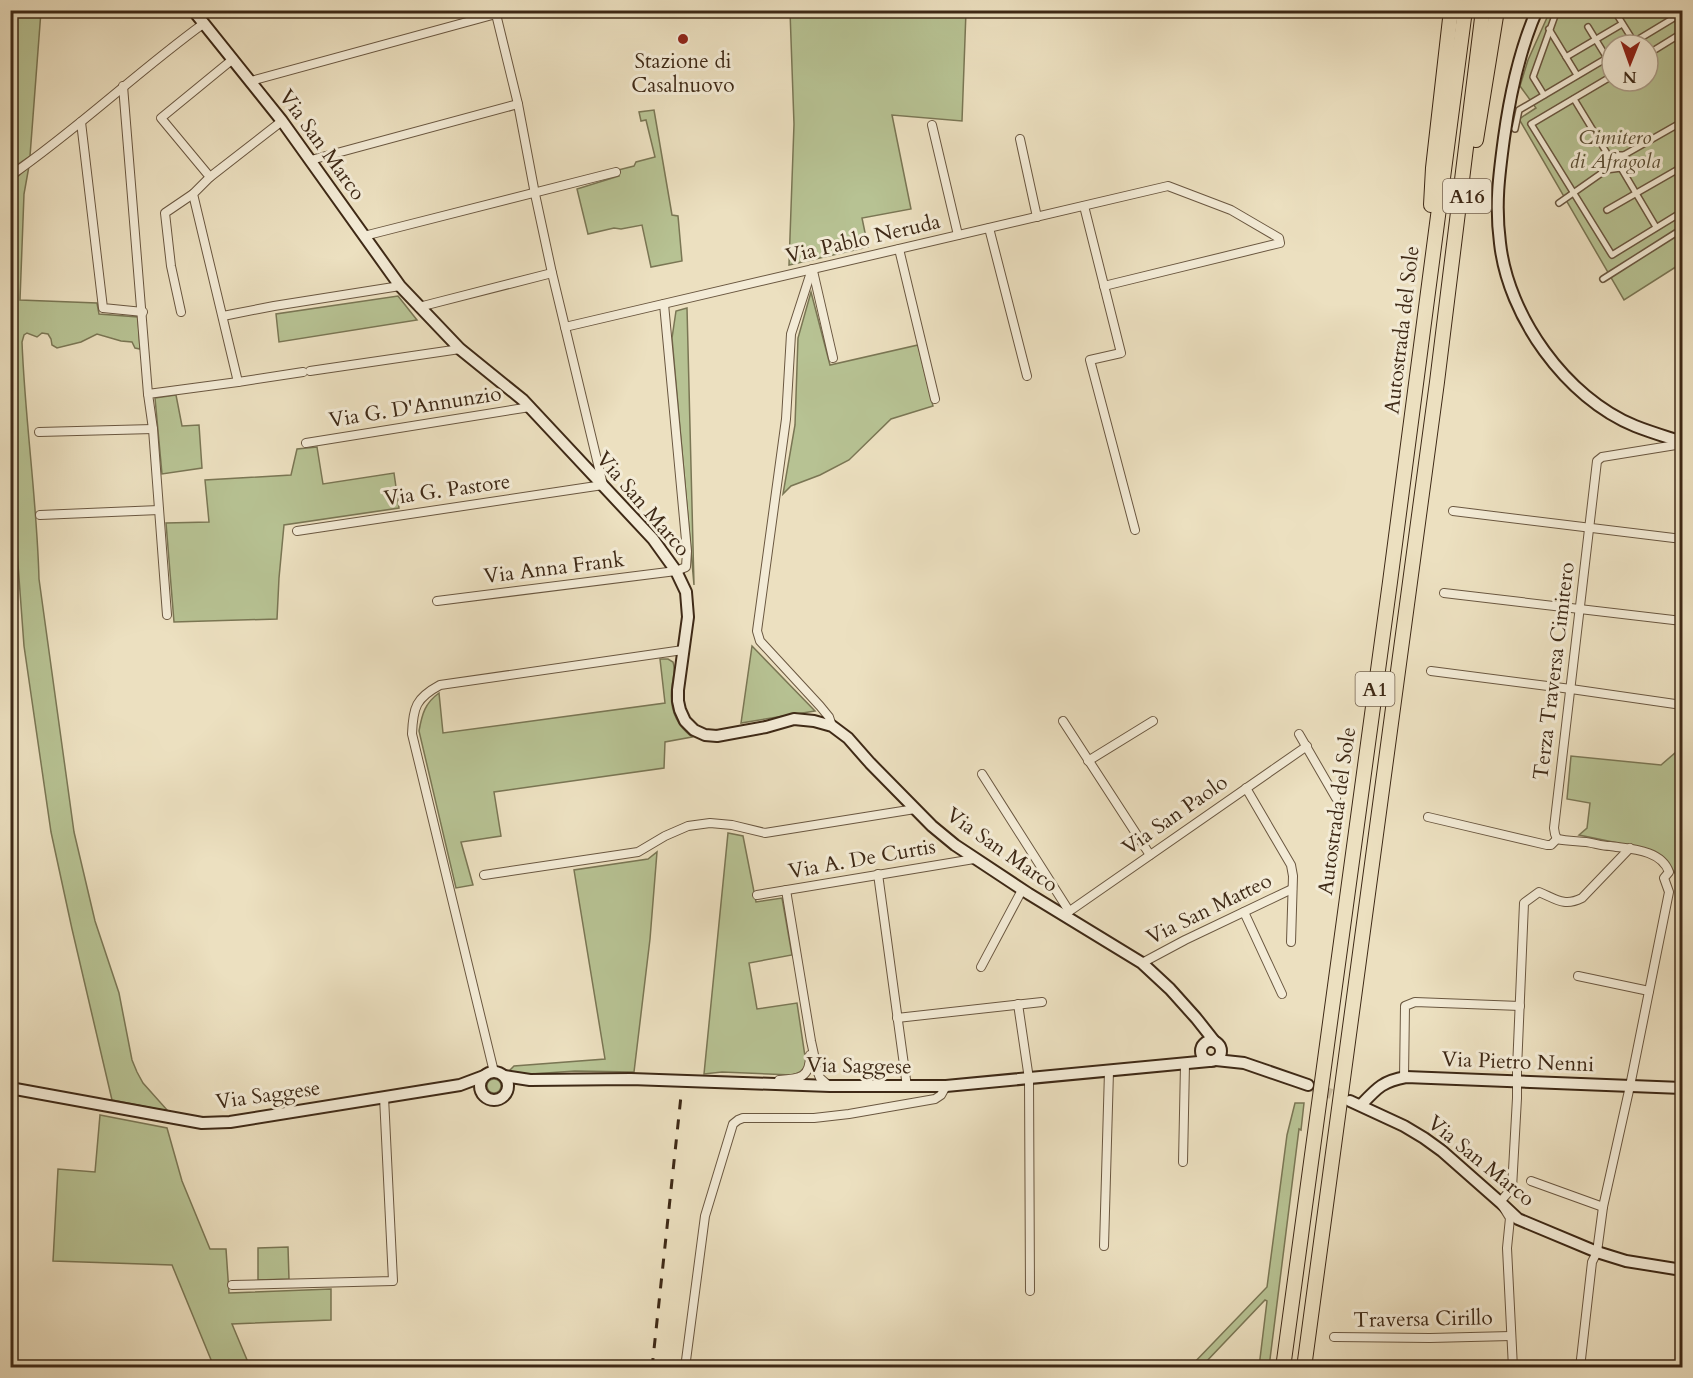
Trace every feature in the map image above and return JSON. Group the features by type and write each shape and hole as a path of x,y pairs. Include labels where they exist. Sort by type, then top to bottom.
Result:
{"highway":[{"path":"1428,292 1433,168 1451,10"},
{"name":"Autostrada del Sole","path":"1283,1368 1465,10"},
{"name":"Autostrada del Sole","path":"1304,1368 1437,382 1483,10"},
{"name":"A16","path":"1437,382 1497,10"}],"main road":[{"path":"1537,10 1521,51 1514,81 1497,185 1500,245 1514,297 1542,348 1582,393 1634,426 1683,443"},
{"name":"Via San Marco","path":"194,11 282,121 400,286 418,307 460,349 530,407 653,539 676,571 686,592 688,617 678,690 680,710 685,721 694,730 705,735 717,736 794,719 832,726 848,738 915,809 955,845 1022,890 1066,913 1142,963 1170,988 1216,1043 1244,1063"},
{"name":"Via San Marco","path":"1196,1018 1208,1055"},
{"path":"1208,1042 1216,1043 1221,1052 1208,1055 1208,1042"},
{"path":"1208,1055 1244,1063 1308,1085"},
{"name":"Via Saggese","path":"10,1088 202,1123 230,1122 384,1097 460,1084 494,1075 530,1080 631,1079 830,1086 946,1086 1186,1063 1208,1055"},
{"path":"504,1096 508,1088 507,1080 494,1075 480,1083 484,1096 491,1100 499,1099 504,1096 530,1080"},
{"name":"Via Pietro Nenni","path":"1356,1103 1390,1080 1404,1078 1683,1088"},
{"path":"460,1084 481,1091"},
{"name":"Via San Marco","path":"1356,1103 1424,1137 1502,1199 1518,1219 1597,1252 1626,1261 1683,1270"}],"street":[{"path":"1544,95 1533,77 1557,10"},
{"path":"1614,10 1626,33"},
{"path":"251,81 495,12 518,104 552,273 603,485"},
{"path":"1649,33 1683,13"},
{"path":"10,176 203,24"},
{"path":"1566,57 1622,24"},
{"path":"1588,27 1600,45"},
{"path":"1549,29 1577,75"},
{"path":"1660,47 1683,33"},
{"path":"210,177 161,118 233,59"},
{"path":"1515,129 1519,110 1600,62"},
{"path":"1600,83 1531,124 1611,255 1683,212"},
{"path":"123,86 167,615"},
{"path":"1574,99 1608,155 1606,170"},
{"path":"311,160 518,104"},
{"path":"181,312 171,266 165,213 193,194 210,177 282,121"},
{"path":"81,122 103,308 142,312"},
{"path":"1608,155 1624,155 1683,122"},
{"path":"932,125 958,235"},
{"path":"1020,139 1037,217"},
{"path":"1624,155 1621,168 1656,227"},
{"path":"1607,210 1683,167"},
{"path":"1558,203 1606,170 1621,168"},
{"path":"364,236 616,172"},
{"name":"Via Pablo Neruda","path":"565,327 1168,186 1231,210 1279,238 1280,243 1104,285"},
{"path":"193,194 238,382"},
{"path":"1084,206 1121,353 1090,360 1135,530"},
{"path":"989,228 1027,376"},
{"path":"1603,279 1683,229"},
{"path":"899,249 935,399"},
{"path":"813,269 833,358"},
{"path":"813,269 790,334 786,418 757,631 760,641 820,706 829,717 832,726"},
{"path":"418,307 552,273"},
{"path":"223,316 400,286"},
{"path":"664,304 687,551 686,567 676,571"},
{"path":"148,394 460,349"},
{"name":"Via G. D'Annunzio","path":"306,443 530,407"},
{"path":"39,432 153,429"},
{"name":"Terza Traversa Cimitero","path":"1557,839 1554,828 1597,461 1602,457 1683,443"},
{"name":"Via G. Pastore","path":"297,531 603,485"},
{"path":"39,515 159,510"},
{"path":"1453,511 1683,539"},
{"name":"Via Anna Frank","path":"437,601 676,571"},
{"path":"1444,593 1683,621"},
{"path":"494,1075 412,734 415,707 425,693 440,685 683,650"},
{"path":"1431,671 1683,705"},
{"path":"1062,721 1150,855"},
{"path":"1088,761 1153,721"},
{"path":"1299,734 1336,798"},
{"name":"Via San Paolo","path":"1066,913 1307,746"},
{"path":"982,774 1066,913"},
{"path":"1246,788 1291,865 1293,876 1291,942"},
{"path":"484,875 638,852 665,836 699,824 721,824 765,833 915,809"},
{"path":"1428,817 1547,845 1551,845 1557,839 1630,848 1654,856 1667,867 1669,872 1664,878 1669,892 1603,1207 1597,1252 1592,1262 1580,1368"},
{"path":"1513,1368 1507,1248 1510,1218 1502,1199 1512,1188 1524,903 1539,892 1572,903 1582,898 1630,848"},
{"name":"Via A. De Curtis","path":"757,895 974,859"},
{"path":"878,874 907,1087"},
{"name":"Via San Matteo","path":"1142,963 1166,949 1292,889"},
{"path":"786,890 818,1073 820,1078 830,1086"},
{"path":"981,967 1022,890"},
{"path":"1244,912 1282,994"},
{"path":"1578,976 1649,991"},
{"path":"897,1018 1042,1002"},
{"path":"1404,1078 1405,1006 1407,1004 1415,1002 1520,1006"},
{"path":"1018,1004 1029,1079 1030,1291"},
{"path":"710,1082 800,1078 807,1073 809,1068 811,1041"},
{"path":"1183,1162 1186,1063"},
{"path":"1104,1246 1109,1071"},
{"path":"685,1368 705,1216 733,1124 743,1118 814,1118 906,1105 938,1097 946,1086"},
{"path":"232,1285 393,1281 384,1097"},
{"path":"1531,1181 1603,1207"},
{"name":"Traversa Cirillo","path":"1334,1337 1511,1336"}],"green space":[{"path":"17,10 44,11 41,11 30,156 11,169 10,70"},
{"path":"790,11 966,11 962,121 892,115 911,209 862,218 868,247 789,265 794,124"},
{"name":"Cimitero di Afragola","path":"1550,11 1682,11 1682,263 1624,300 1519,119 1536,108 1520,86 1528,60"},
{"path":"654,110 672,215 678,216 682,261 651,267 642,225 588,234 577,189 619,176 618,170 655,157 646,120 641,121 639,112"},
{"path":"29,166 24,194 20,300 97,303 99,314 138,317 140,349 135,348 132,342 97,334 81,342 57,348 52,345 48,334 42,333 37,337 27,333 22,342 39,579 74,832 95,921 119,993 132,1060 143,1083 168,1111 112,1100 51,832 24,646 12,483 10,184"},
{"path":"811,292 830,365 918,345 933,406 891,419 849,460 820,475 791,486 783,494 795,425 798,338"},
{"path":"398,296 417,320 279,342 276,314"},
{"path":"687,308 694,585 672,338 676,311"},
{"path":"176,395 182,426 199,425 202,468 162,474 155,398"},
{"path":"317,447 323,484 394,473 399,508 284,525 277,619 174,622 166,523 209,522 205,480 291,475 297,449"},
{"path":"752,646 815,711 741,723"},
{"path":"660,659 673,662 671,701 674,714 677,721 692,737 665,742 664,768 494,792 501,836 461,842 473,885 456,888 419,731 423,714 430,701 439,693 443,733 665,703"},
{"path":"1682,747 1682,865 1675,873 1666,862 1647,849 1579,835 1587,828 1590,803 1567,799 1571,756 1661,765"},
{"path":"728,833 743,836 756,902 782,898 792,955 749,963 757,1009 797,1003 806,1063 801,1071 792,1075 722,1072 704,1074"},
{"path":"657,852 650,939 634,1072 575,1071 517,1075 508,1072 514,1066 605,1059 574,870 648,859"},
{"path":"491,1079 497,1079 501,1086 497,1093 491,1093 487,1089 487,1083"},
{"path":"1295,1103 1304,1103 1269,1367 1259,1367 1267,1301 1265,1300 1204,1364 1205,1367 1190,1367 1267,1287 1287,1135"},
{"path":"100,1115 167,1128 182,1181 210,1249 226,1249 229,1293 331,1289 331,1320 232,1324 250,1367 214,1367 172,1265 53,1261 58,1169 95,1172"},
{"path":"288,1247 289,1279 258,1280 258,1248"}],"tunnel":[{"path":"1308,1085 1347,1100"}],"railway":[{"path":"652,1368 681,1096"}],"place":[{"name":"Stazione di Casalnuovo","path":"683,39"}]}
